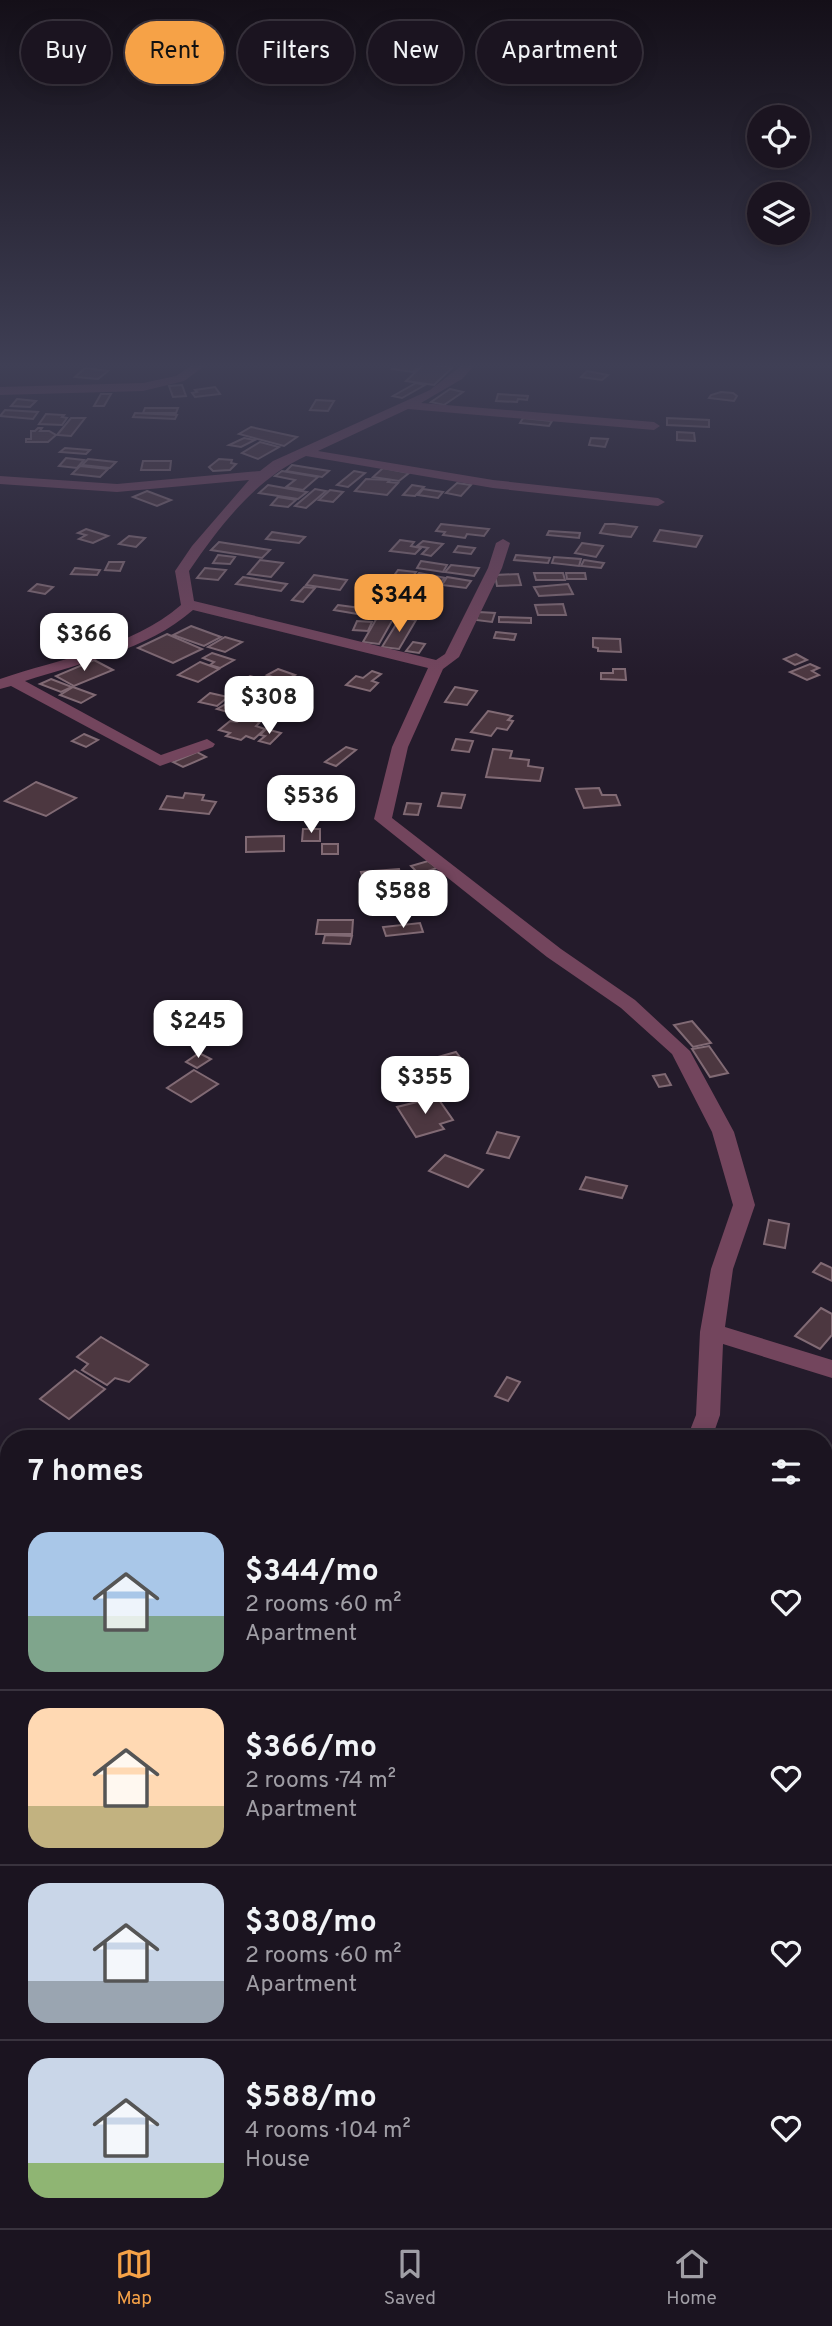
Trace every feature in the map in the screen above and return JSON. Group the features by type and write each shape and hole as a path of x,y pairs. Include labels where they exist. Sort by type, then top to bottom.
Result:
{"street":[{"path":"188,604 182,571 251,485 271,469"},
{"path":"404,469 493,484 658,502"},
{"path":"0,480 117,488 263,475"},
{"path":"503,543 495,568 451,657 436,667 400,747 383,819 554,953 628,1004 680,1051 723,1132 744,1205 722,1269 712,1332 708,1415 703,1430"},
{"path":"188,604 436,667"},
{"path":"6,682 123,644 166,624 188,604"},
{"path":"6,682 160,761 207,744"},
{"path":"712,1332 832,1369"}],"building":[{"path":"77,469 108,469 100,477 72,474"},
{"path":"317,469 329,471 322,477 286,471"},
{"path":"382,469 409,473 399,481 373,477"},
{"path":"282,471 318,477 303,490 286,487 295,480 275,476"},
{"path":"354,471 365,473 348,487 337,485"},
{"path":"366,479 398,483 387,495 355,491"},
{"path":"457,483 471,485 461,496 446,493"},
{"path":"268,485 307,492 298,499 259,493"},
{"path":"412,485 424,487 415,496 403,495"},
{"path":"315,489 326,491 306,508 295,506"},
{"path":"423,489 443,492 438,498 418,495"},
{"path":"330,490 343,492 333,502 319,500"},
{"path":"147,491 171,500 157,506 133,497"},
{"path":"278,497 296,500 288,507 271,505"},
{"path":"441,524 489,529 484,536 467,534 465,538 443,535 445,532 436,531"},
{"path":"605,524 637,527 631,537 620,536 600,533"},
{"path":"86,529 108,536 93,543 79,539 86,535 78,533"},
{"path":"660,530 702,536 696,547 654,541"},
{"path":"549,531 580,533 579,538 547,535"},
{"path":"272,532 305,537 299,543 266,539"},
{"path":"129,536 145,538 136,547 119,544"},
{"path":"400,540 414,542 411,546 421,548 415,554 390,551"},
{"path":"423,541 443,544 431,556 422,554 428,548 417,546"},
{"path":"219,542 270,550 262,558 211,550"},
{"path":"582,543 603,546 596,557 575,553"},
{"path":"458,546 475,548 471,554 454,552"},
{"path":"218,555 235,557 230,564 213,563"},
{"path":"516,555 550,558 548,563 514,560"},
{"path":"554,557 581,559 579,566 552,563"},
{"path":"260,560 283,563 271,577 248,574"},
{"path":"584,560 604,563 601,568 581,566"},
{"path":"421,561 447,565 443,572 417,568"},
{"path":"109,562 124,562 120,571 105,570"},
{"path":"451,565 479,568 474,576 445,572"},
{"path":"75,568 100,570 97,575 71,574"},
{"path":"205,568 226,570 218,580 197,578"},
{"path":"398,570 416,572 411,579 393,577"},
{"path":"419,573 445,578 439,584 413,580"},
{"path":"534,573 563,573 565,580 536,580"},
{"path":"566,573 585,573 586,579 567,579"},
{"path":"518,574 521,585 497,586 495,575"},
{"path":"314,575 347,580 340,590 306,585"},
{"path":"243,577 287,584 281,591 236,584"},
{"path":"447,577 471,581 466,588 442,585"},
{"path":"37,584 53,587 45,594 29,591"},
{"path":"568,584 573,594 539,596 534,587"},
{"path":"396,585 411,587 401,605 389,603 392,599 388,599"},
{"path":"304,587 315,588 303,602 292,600"},
{"path":"412,595 428,598 417,612 401,610"},
{"path":"385,604 401,605 379,644 363,642"},
{"path":"563,604 566,615 538,615 535,605"},
{"path":"338,605 368,609 363,615 334,610"},
{"path":"479,612 495,613 492,622 476,620"},
{"path":"62,614 76,618 65,625 51,621"},
{"path":"499,617 531,618 531,623 499,622"},
{"path":"400,618 416,620 399,649 382,647"},
{"path":"357,621 372,622 368,631 353,630"},
{"path":"73,624 90,631 77,637 60,631"},
{"path":"191,626 221,637 204,646 173,635"},
{"path":"496,632 516,634 514,640 494,638"},
{"path":"167,634 202,649 173,663 138,648"},
{"path":"225,637 242,642 225,652 208,647"},
{"path":"593,638 620,639 621,652 598,651 598,648 593,647"},
{"path":"413,642 425,644 419,653 406,651"},
{"path":"212,653 234,660 220,668 210,665 214,662 203,658"},
{"path":"796,654 807,660 795,665 784,659"},
{"path":"94,660 113,670 74,686 56,676"},
{"path":"200,662 219,669 198,682 178,675"},
{"path":"810,664 819,668 812,671 819,675 807,680 790,672"},
{"path":"278,669 295,675 284,681 267,675"},
{"path":"613,669 625,669 626,680 601,679 601,673 613,673"},
{"path":"372,671 381,674 372,681 378,683 370,691 346,685 356,676 363,678"},
{"path":"250,676 267,681 254,690 270,695 260,702 228,691"},
{"path":"51,679 72,687 61,692 40,684"},
{"path":"272,684 289,689 278,696 261,691"},
{"path":"73,687 95,695 81,703 60,695"},
{"path":"455,687 477,691 467,705 445,702"},
{"path":"210,693 228,697 217,706 199,702"},
{"path":"235,699 245,701 231,713 217,709"},
{"path":"488,711 512,716 508,720 513,721 507,730 497,728 491,736 471,732"},
{"path":"242,718 260,722 256,726 265,729 254,739 246,736 241,740 226,736 230,733 219,730 230,721 237,722"},
{"path":"266,729 281,733 270,744 259,741 265,736 260,735"},
{"path":"84,734 98,740 86,747 72,741"},
{"path":"456,739 473,741 469,752 452,750"},
{"path":"346,747 356,750 336,766 325,762"},
{"path":"493,749 512,751 510,758 529,760 528,766 543,768 540,781 486,777"},
{"path":"197,752 206,757 183,767 173,762"},
{"path":"36,782 76,798 46,816 5,801"},
{"path":"599,788 602,795 616,795 620,805 584,808 576,789"},
{"path":"185,793 204,795 202,800 216,802 209,814 160,809 167,796 183,798"},
{"path":"442,793 465,795 461,808 438,806"},
{"path":"407,803 421,804 418,815 404,814"},
{"path":"303,829 320,829 320,841 302,841"},
{"path":"284,836 284,851 246,852 246,837"},
{"path":"322,844 338,844 338,854 322,854"},
{"path":"428,861 437,868 419,874 411,866"},
{"path":"399,869 405,893 367,895 361,872"},
{"path":"318,920 353,920 352,934 316,934"},
{"path":"420,923 423,932 386,936 383,927"},
{"path":"325,935 352,936 350,944 323,943"},
{"path":"692,1021 711,1043 693,1047 674,1025"},
{"path":"709,1046 728,1073 710,1077 692,1049"},
{"path":"456,1052 466,1065 436,1073 427,1060"},
{"path":"199,1053 211,1059 197,1068 186,1062"},
{"path":"194,1070 218,1084 191,1102 167,1088"},
{"path":"665,1074 671,1085 659,1087 653,1076"},
{"path":"437,1097 453,1120 440,1124 444,1129 416,1137 397,1107"},
{"path":"497,1132 519,1137 509,1158 487,1153"},
{"path":"445,1155 483,1170 468,1187 429,1171"},
{"path":"586,1177 627,1186 622,1198 580,1189"},
{"path":"769,1220 789,1224 785,1248 764,1244"},
{"path":"821,1263 832,1268 832,1281 813,1272"},
{"path":"821,1308 832,1314 832,1335 820,1349 795,1336"},
{"path":"101,1337 148,1365 129,1382 115,1378 107,1385 82,1370 88,1364 77,1357"},
{"path":"75,1370 105,1389 69,1419 40,1399"},
{"path":"507,1377 520,1382 508,1401 495,1396"}]}
